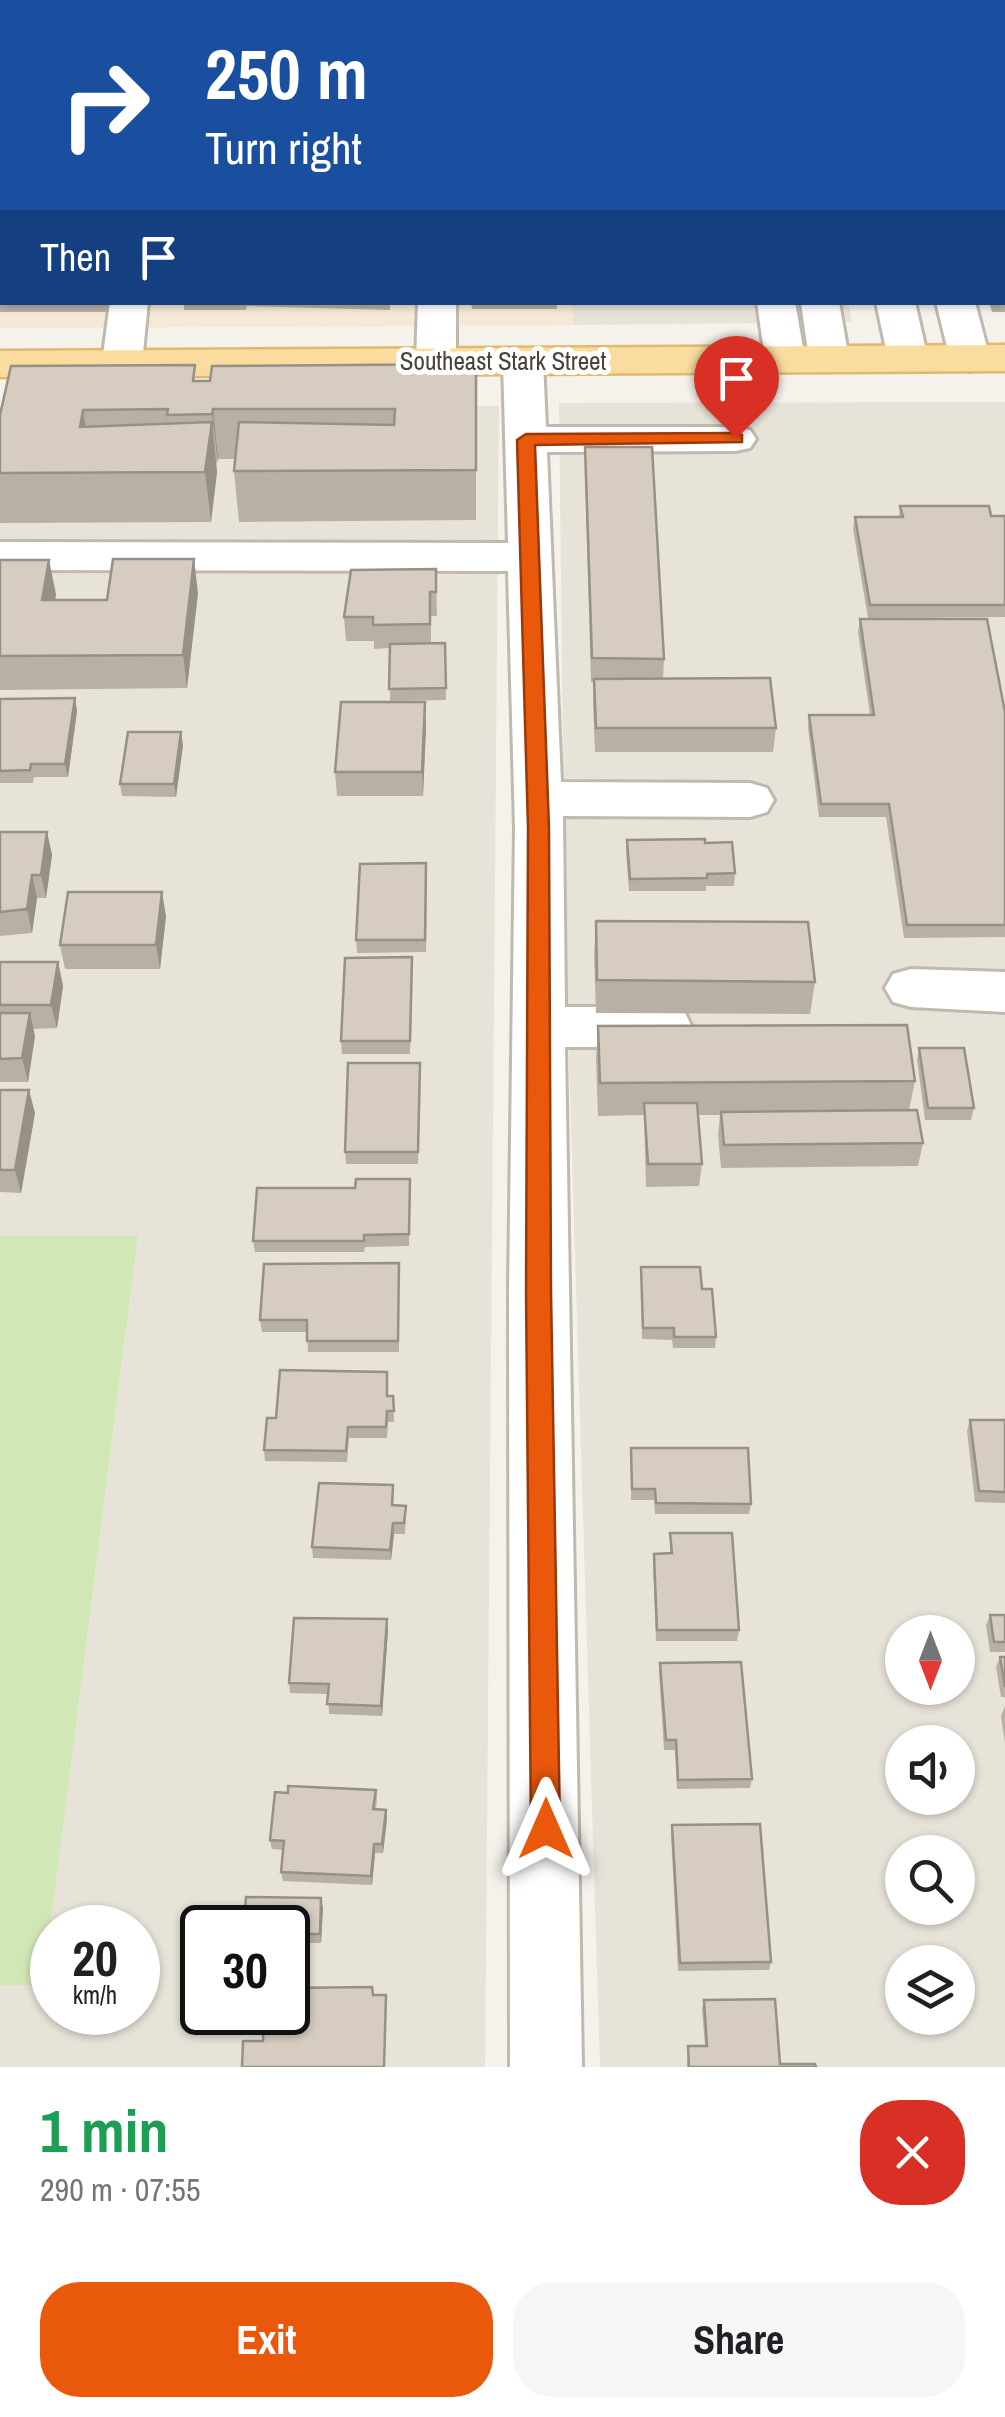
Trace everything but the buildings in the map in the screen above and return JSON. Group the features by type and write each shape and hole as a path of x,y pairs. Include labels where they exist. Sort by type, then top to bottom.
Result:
{"main road":[{"name":"Southeast Stark Street","path":"0,364 987,358"}],"street":[{"path":"122,364 130,305"},
{"path":"436,362 437,305"},
{"path":"776,305 785,359"},
{"path":"820,305 829,359"},
{"path":"896,305 908,359"},
{"path":"957,305 987,358"},
{"path":"523,361 538,799 546,2067"},
{"path":"526,440 736,438"},
{"path":"0,556 532,557"},
{"path":"538,799 750,800"},
{"path":"911,988 1005,992"},
{"path":"538,1027 709,1026"}],"shaded area":[{"path":"0,305 572,305 573,325 0,328"},
{"path":"572,305 848,305 852,322 573,325"},
{"path":"1005,402 1005,2067 600,2067 565,930 559,403"},
{"path":"499,406 485,2067 0,2067 0,1985 30,1985 30,2035 160,2035 160,1905 53,1905 138,1237 0,1236 0,407"}],"green space":[{"path":"0,1236 138,1236 53,1905 30,1905 30,1985 0,1985"}],"route":[{"path":"546,1829 538,1291 538,828 526,440 736,438"}]}
